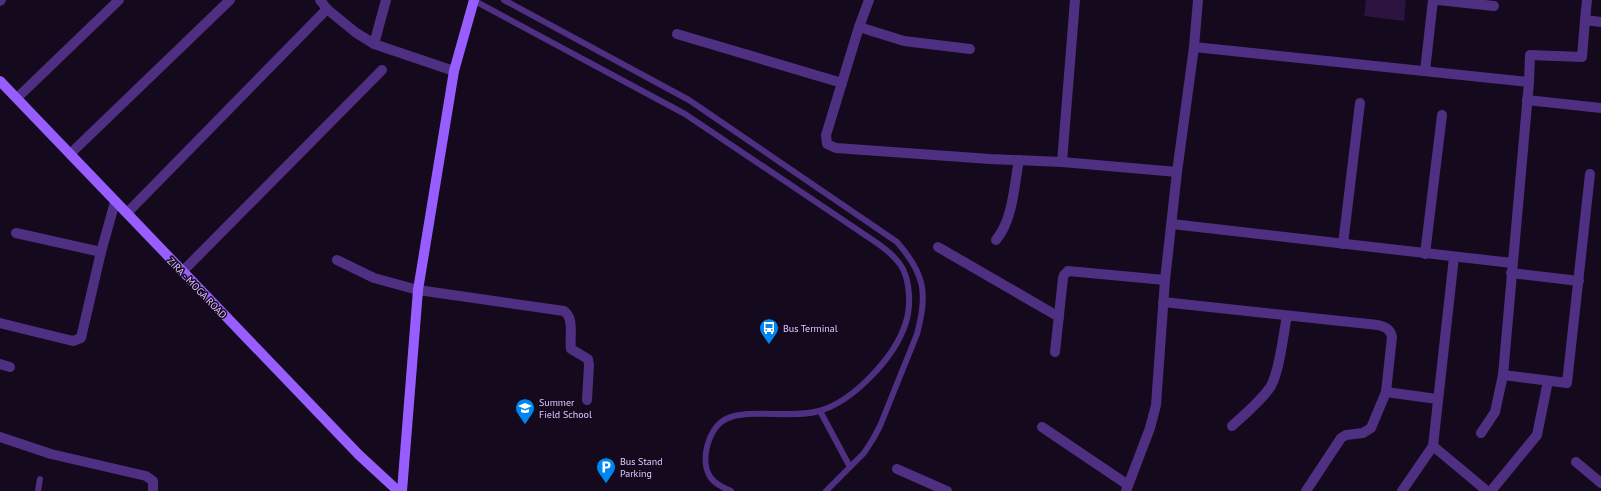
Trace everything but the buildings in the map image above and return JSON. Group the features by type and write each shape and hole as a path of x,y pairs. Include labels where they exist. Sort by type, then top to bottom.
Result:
{"street":[{"path":"16,98 119,0"},
{"path":"70,154 230,0"},
{"path":"320,0 327,9 355,32 374,44 454,71"},
{"path":"374,44 386,0"},
{"path":"402,491 418,290 454,71 474,0"},
{"path":"869,0 859,27 826,135 827,144 830,146 990,159 1062,162 1177,172"},
{"path":"1062,162 1075,0"},
{"path":"1042,427 1127,488 1153,417 1165,280 1177,172 1194,47 1198,0"},
{"path":"1425,71 1433,0"},
{"path":"1438,0 1494,6"},
{"path":"1481,433 1495,412 1503,375 1529,82 1530,55 1582,57 1587,0"},
{"path":"127,213 327,9"},
{"path":"1585,20 1601,22"},
{"path":"859,27 904,41 970,49"},
{"path":"677,34 842,84"},
{"path":"1194,47 1529,82"},
{"path":"182,272 382,70"},
{"name":"ZIRA - MOGA ROAD","path":"0,81 359,455 398,491"},
{"path":"1527,100 1601,108"},
{"path":"1342,244 1360,103"},
{"path":"1425,254 1442,115"},
{"path":"996,240 1008,222 1020,160"},
{"path":"1503,375 1567,383 1590,174"},
{"path":"0,323 73,341 79,340 83,335 101,252 115,202"},
{"path":"1172,224 1454,257 1579,281"},
{"path":"16,233 101,252"},
{"path":"938,247 1059,317"},
{"path":"1402,491 1432,446 1454,257"},
{"path":"337,260 374,278 418,290 564,311 568,314 571,320 571,348 588,359 590,365 586,400"},
{"path":"1055,352 1063,278 1068,271 1165,280"},
{"path":"1163,302 1386,327 1391,332 1392,337 1386,392 1370,428 1364,433 1346,434 1341,438 1306,491"},
{"path":"1232,426 1271,386 1277,368 1287,316"},
{"path":"1491,491 1537,435 1548,381"},
{"path":"1386,392 1437,399"},
{"path":"0,438 51,454 146,476 152,481 154,491"},
{"path":"1432,446 1487,491"},
{"path":"1576,462 1601,482"},
{"path":"897,469 948,491"}],"lane":[{"path":"474,0 685,114 877,243 899,262 907,281 909,298 908,311 901,334 888,355 871,376 844,398 820,411 788,415 747,415 726,420 717,427 711,437 705,462 711,479 722,488 731,491"},
{"path":"504,0 689,100 897,242 916,266 921,281 923,294 917,334 880,426 864,453 826,491"},
{"path":"820,411 850,467"},
{"path":"38,491 40,479"}],"place":[{"name":"Bus Terminal","path":"769,345"},
{"name":"Summer Field School","path":"525,425"},
{"name":"Bus Stand Parking","path":"606,484"}]}
